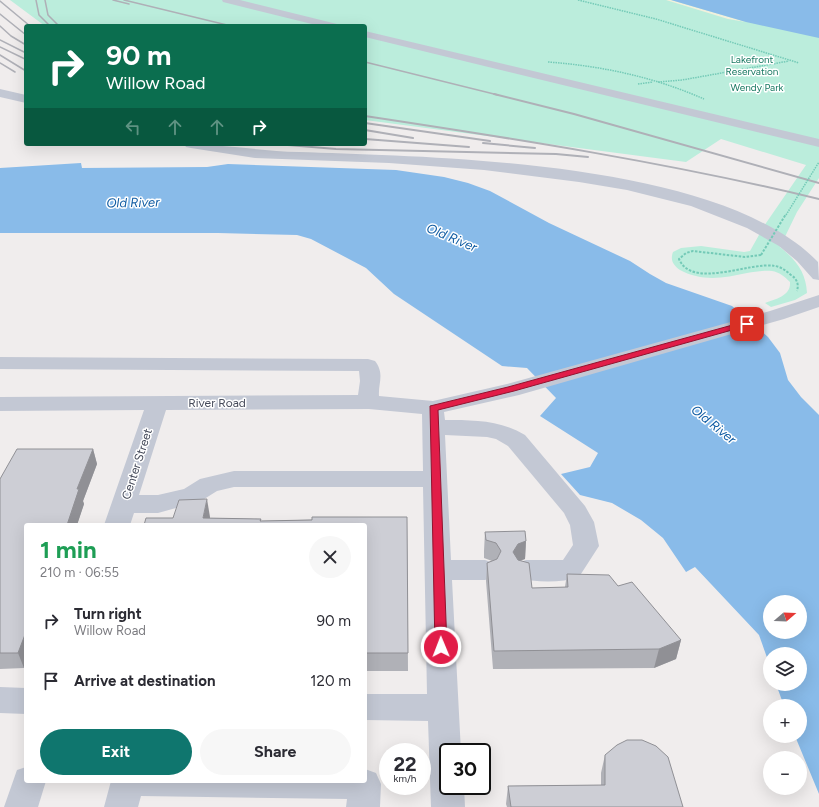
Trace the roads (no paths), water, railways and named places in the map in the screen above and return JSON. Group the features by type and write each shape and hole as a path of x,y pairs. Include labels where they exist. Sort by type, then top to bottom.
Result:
{"street":[{"path":"227,0 325,24"},
{"path":"367,34 819,143"},
{"path":"0,93 24,99"},
{"path":"199,146 214,150 248,153 445,161 561,175 657,190 703,204 760,228 789,245 804,258 819,275"},
{"path":"448,807 443,708 434,418 511,390 777,315 819,301"},
{"path":"0,363 368,365 371,381 368,391 369,402"},
{"name":"River Road","path":"0,404 369,402 504,434 516,440 527,450 545,475 573,506 581,521 586,546 570,570 526,570"},
{"name":"Center Street","path":"121,515 157,403"},
{"path":"121,515 192,495 209,485 234,479 407,480 436,478"},
{"path":"439,570 485,570"},
{"path":"0,700 24,701"},
{"path":"367,707 443,708"},
{"path":"21,807 28,783"},
{"path":"120,807 127,783"},
{"path":"285,783 364,784 363,807"}],"water":[{"path":"671,0 819,0 819,38 746,22"},
{"name":"Old River","path":"81,163 82,168 207,167 228,164 396,170 444,177 468,183 490,191 549,223 630,261 666,283 732,306 768,337 780,353 788,380 801,397 819,415 819,794 807,765 807,751 801,751 798,743 807,743 807,699 781,699 779,691 807,691 807,647 763,647 759,635 695,567 686,572 663,538 641,520 612,503 580,495 561,474 590,467 598,453 540,416 556,398 527,368 502,366 394,294 366,268 311,239 297,235 218,233 0,233 0,168"}],"railway":[{"path":"36,0 39,15 48,24"},
{"path":"45,0 48,15 57,24"},
{"path":"113,0 129,4"},
{"path":"124,0 223,24"},
{"path":"0,1 28,24"},
{"path":"0,14 24,33"},
{"path":"0,26 11,36 24,44"},
{"path":"0,40 24,52"},
{"path":"0,47 24,59"},
{"path":"0,55 24,70"},
{"path":"367,62 498,95"},
{"path":"0,63 15,72"},
{"path":"494,94 498,95"},
{"path":"498,95 574,114 819,183"},
{"path":"367,116 650,163 819,199"},
{"path":"367,123 490,141"},
{"path":"367,130 413,138"},
{"path":"367,139 469,147"},
{"path":"483,143 535,148"},
{"path":"300,146 336,149 556,154 588,157"}],"park label":[{"name":"Lakefront Reservation","path":"752,64"},
{"name":"Wendy Park","path":"757,87"}]}
